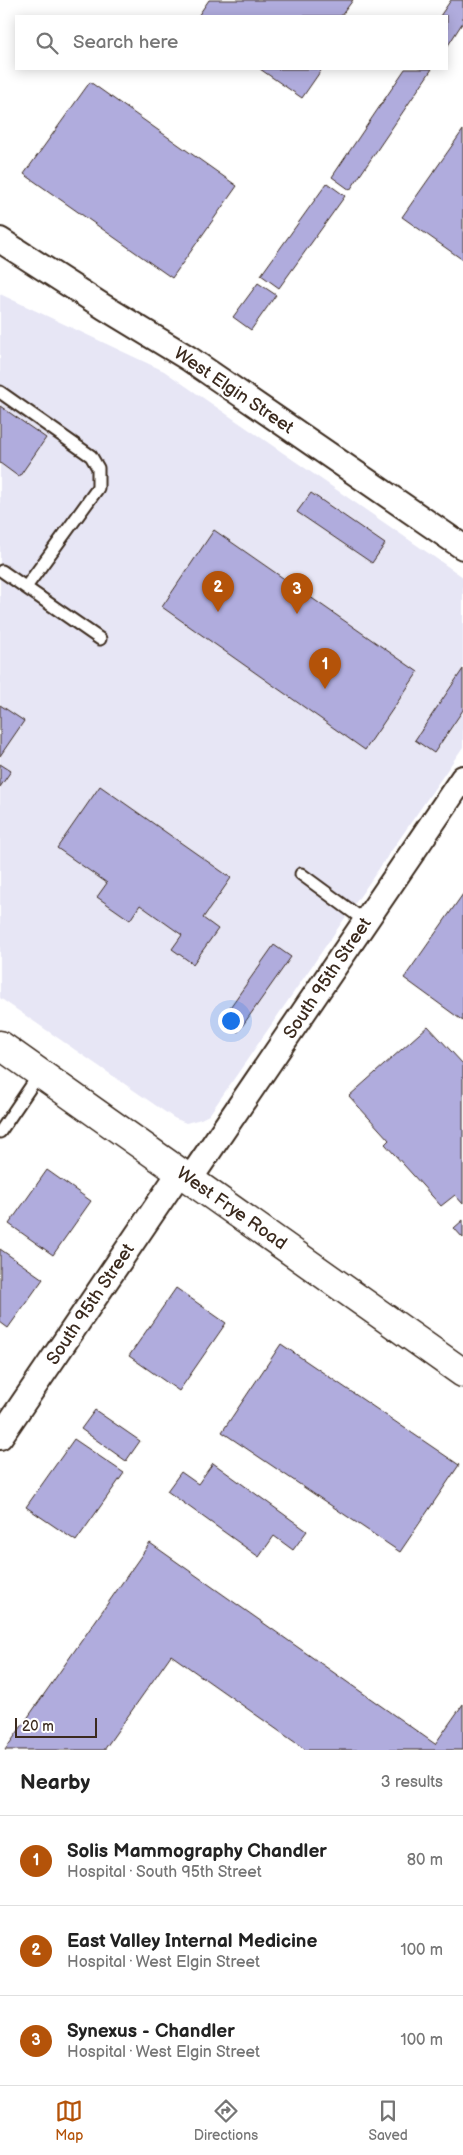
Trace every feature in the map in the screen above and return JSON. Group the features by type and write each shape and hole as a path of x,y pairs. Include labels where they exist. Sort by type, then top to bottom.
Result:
{"street":[{"name":"West Elgin Street","path":"0,240 188,358 463,547"},
{"name":"South 95th Street","path":"0,1437 365,922 463,778"},
{"name":"West Frye Road","path":"0,1045 463,1373"}],"lane":[{"path":"0,392 91,456 98,468 98,488 26,587"},
{"path":"2,571 100,639"},
{"path":"301,874 365,922"},
{"path":"0,1132 40,1073"}],"shaded area":[{"path":"0,294 164,371 463,577 463,747 209,1115 186,1123 174,1118 0,998"}],"building":[{"path":"209,0 353,0 342,15 199,15"},
{"path":"451,0 463,0 463,22 448,45 448,15 441,15"},
{"path":"261,70 321,70 302,98"},
{"path":"404,70 431,70 350,190 332,177"},
{"path":"90,82 237,186 172,278 24,174"},
{"path":"463,130 463,260 402,217"},
{"path":"327,183 345,196 279,288 261,275"},
{"path":"258,283 276,295 251,330 233,317"},
{"path":"0,406 46,438 19,477 0,463"},
{"path":"311,493 385,544 372,563 297,512"},
{"path":"214,530 418,672 365,750 162,607"},
{"path":"463,669 463,710 434,753 415,740"},
{"path":"0,705 24,721 0,756"},
{"path":"0,764 11,771 0,787"},
{"path":"100,786 231,878 203,918 218,929 193,964 172,949 182,935 140,905 130,920 97,897 107,883 57,848"},
{"path":"463,894 463,1021 404,978"},
{"path":"274,945 291,957 238,1032 221,1020"},
{"path":"428,1026 463,1064 463,1204 455,1195 441,1206 385,1144 389,1140 349,1096"},
{"path":"47,1170 91,1201 53,1255 9,1224"},
{"path":"463,1220 463,1238 454,1228"},
{"path":"0,1249 43,1279 8,1328 0,1322"},
{"path":"176,1288 226,1323 179,1391 129,1356"},
{"path":"281,1344 459,1465 400,1552 222,1432"},
{"path":"95,1410 140,1441 126,1461 81,1429"},
{"path":"74,1439 124,1473 76,1541 26,1507"},
{"path":"213,1463 307,1531 293,1550 274,1536 259,1557 167,1491 181,1472 198,1484"},
{"path":"150,1543 435,1744 463,1704 463,1750 306,1750 171,1655 104,1750 5,1750"}],"place":[{"name":"East Valley Internal Medicine","path":"218,612"},
{"name":"Synexus - Chandler","path":"297,614"},
{"name":"Solis Mammography Chandler","path":"325,689"}]}
